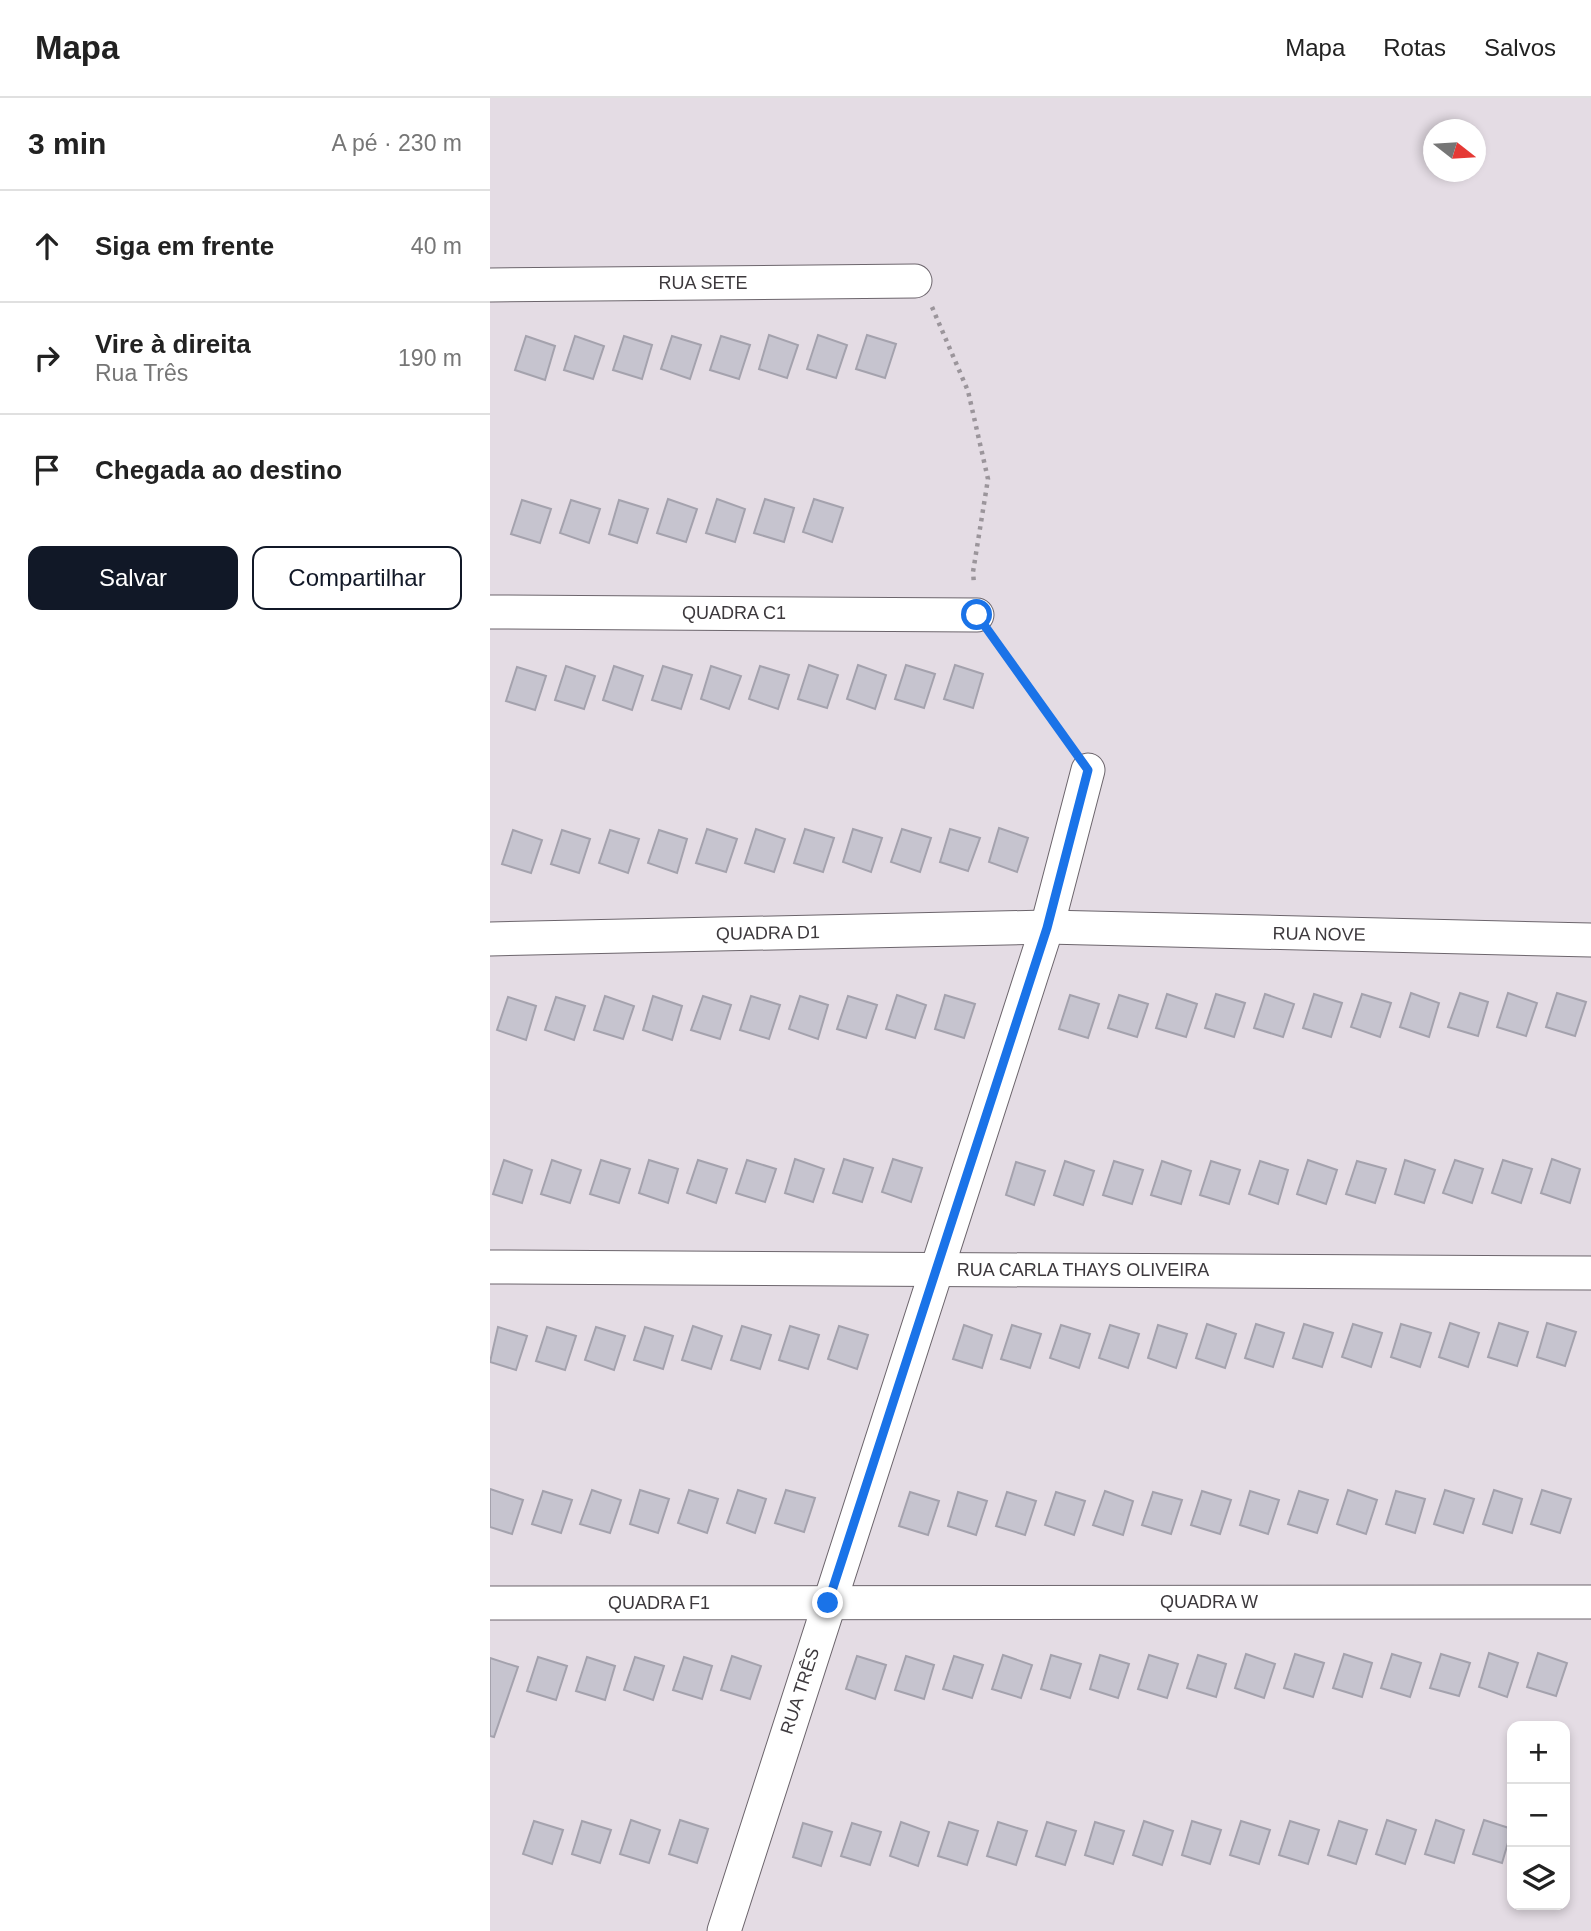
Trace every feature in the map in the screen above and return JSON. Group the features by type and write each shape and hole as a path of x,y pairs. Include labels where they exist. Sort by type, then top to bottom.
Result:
{"street":[{"name":"RUA SETE","path":"490,285 915,281"},
{"name":"QUADRA C1","path":"490,612 977,615"},
{"name":"RUA TRÊS","path":"724,1931 1047,928 1088,770"},
{"name":"QUADRA D1","path":"490,939 1047,928"},
{"name":"RUA NOVE","path":"1047,928 1591,940"},
{"name":"RUA CARLA THAYS OLIVEIRA","path":"490,1267 1591,1273"},
{"name":"QUADRA F1","path":"490,1602 828,1603"},
{"name":"QUADRA W","path":"828,1603 1591,1602"}],"path":[{"path":"915,281 937,314 968,391 988,479 973,572 977,615 1088,770"}],"building":[{"path":"769,335 798,345 787,378 759,369"},
{"path":"818,335 847,345 836,378 807,369"},
{"path":"867,335 896,344 885,378 856,369"},
{"path":"526,336 555,346 545,380 515,370"},
{"path":"575,336 604,346 593,379 564,370"},
{"path":"624,336 652,345 642,379 613,370"},
{"path":"672,336 701,345 690,379 661,369"},
{"path":"721,336 750,345 739,379 710,370"},
{"path":"668,499 697,509 686,542 657,533"},
{"path":"717,499 745,509 735,542 706,533"},
{"path":"765,499 794,508 784,542 754,533"},
{"path":"814,499 843,508 832,542 803,532"},
{"path":"522,500 551,509 540,543 511,534"},
{"path":"571,500 600,509 589,543 560,533"},
{"path":"619,500 648,509 637,543 609,534"},
{"path":"809,665 838,675 827,708 798,699"},
{"path":"858,665 886,675 875,709 847,699"},
{"path":"906,665 935,674 924,708 895,699"},
{"path":"955,665 983,674 973,708 944,699"},
{"path":"566,666 595,676 584,709 555,700"},
{"path":"614,666 643,676 632,710 603,700"},
{"path":"663,666 692,675 681,709 652,700"},
{"path":"711,666 741,676 729,709 701,699"},
{"path":"760,666 789,675 778,709 749,699"},
{"path":"517,667 546,676 535,710 506,701"},
{"path":"999,828 1028,838 1017,872 989,862"},
{"path":"707,829 737,839 726,872 696,863"},
{"path":"756,829 785,839 774,872 745,863"},
{"path":"805,829 834,838 823,872 794,863"},
{"path":"853,829 882,838 871,872 843,862"},
{"path":"902,829 931,838 920,872 891,862"},
{"path":"950,829 980,838 968,871 940,862"},
{"path":"513,830 542,840 531,873 502,864"},
{"path":"562,830 590,839 579,873 551,864"},
{"path":"610,830 639,839 628,873 599,863"},
{"path":"659,830 687,839 677,873 648,863"},
{"path":"1411,993 1439,1003 1429,1037 1400,1027"},
{"path":"1460,993 1488,1002 1478,1036 1448,1027"},
{"path":"1508,993 1537,1003 1526,1036 1497,1027"},
{"path":"1557,993 1586,1002 1575,1036 1546,1027"},
{"path":"1167,994 1197,1004 1186,1037 1156,1028"},
{"path":"1216,994 1245,1003 1234,1037 1205,1028"},
{"path":"1265,994 1294,1004 1283,1037 1254,1028"},
{"path":"1314,994 1342,1003 1331,1037 1303,1028"},
{"path":"1362,994 1391,1003 1380,1037 1351,1027"},
{"path":"897,995 926,1005 915,1038 886,1029"},
{"path":"945,995 975,1004 964,1038 935,1029"},
{"path":"1070,995 1099,1004 1088,1038 1059,1029"},
{"path":"1119,995 1148,1004 1137,1037 1108,1028"},
{"path":"605,996 634,1006 623,1039 594,1030"},
{"path":"653,996 682,1006 672,1040 643,1030"},
{"path":"703,996 731,1005 720,1039 691,1030"},
{"path":"751,996 780,1005 769,1039 740,1030"},
{"path":"800,996 828,1005 818,1039 789,1029"},
{"path":"848,996 877,1005 866,1038 837,1029"},
{"path":"508,997 536,1006 526,1040 497,1030"},
{"path":"556,997 585,1006 574,1040 545,1030"},
{"path":"795,1159 824,1169 813,1202 785,1193"},
{"path":"844,1159 873,1168 862,1202 833,1193"},
{"path":"893,1159 922,1168 911,1202 882,1192"},
{"path":"1552,1159 1580,1169 1570,1203 1541,1193"},
{"path":"504,1160 532,1170 522,1203 493,1194"},
{"path":"552,1160 581,1170 570,1203 541,1194"},
{"path":"601,1160 630,1169 619,1203 590,1194"},
{"path":"649,1160 678,1169 668,1203 639,1193"},
{"path":"698,1160 727,1169 716,1203 687,1193"},
{"path":"747,1160 776,1169 765,1202 736,1193"},
{"path":"1308,1160 1337,1170 1326,1204 1297,1194"},
{"path":"1405,1160 1435,1170 1424,1203 1395,1194"},
{"path":"1455,1160 1483,1169 1472,1203 1443,1193"},
{"path":"1503,1160 1532,1169 1521,1203 1492,1193"},
{"path":"1065,1161 1094,1171 1083,1205 1054,1195"},
{"path":"1114,1161 1143,1170 1132,1204 1103,1195"},
{"path":"1162,1161 1191,1171 1181,1204 1151,1195"},
{"path":"1211,1161 1240,1170 1229,1204 1200,1195"},
{"path":"1260,1161 1288,1170 1278,1204 1249,1194"},
{"path":"1357,1161 1386,1169 1375,1203 1346,1194"},
{"path":"1016,1162 1045,1171 1034,1205 1006,1195"},
{"path":"1450,1323 1479,1333 1468,1367 1439,1357"},
{"path":"1499,1323 1528,1332 1517,1366 1488,1357"},
{"path":"1547,1323 1576,1332 1565,1366 1537,1357"},
{"path":"1207,1324 1236,1334 1225,1368 1196,1358"},
{"path":"1256,1324 1284,1333 1273,1367 1245,1358"},
{"path":"1304,1324 1333,1333 1322,1367 1293,1358"},
{"path":"1353,1324 1382,1333 1371,1367 1342,1357"},
{"path":"1401,1324 1431,1333 1420,1367 1391,1357"},
{"path":"964,1325 992,1335 982,1368 953,1359"},
{"path":"1012,1325 1041,1334 1030,1368 1001,1359"},
{"path":"1061,1325 1090,1334 1079,1368 1050,1358"},
{"path":"1110,1325 1139,1334 1128,1368 1099,1358"},
{"path":"1158,1325 1187,1334 1176,1368 1148,1358"},
{"path":"693,1326 722,1336 711,1369 682,1360"},
{"path":"742,1326 771,1335 760,1369 731,1360"},
{"path":"790,1326 819,1335 808,1369 779,1360"},
{"path":"839,1326 868,1335 857,1369 828,1359"},
{"path":"498,1327 527,1336 516,1370 490,1362"},
{"path":"547,1327 576,1336 565,1370 536,1361"},
{"path":"596,1327 625,1336 614,1370 585,1360"},
{"path":"645,1327 673,1336 663,1369 634,1360"},
{"path":"490,1489 523,1500 512,1534 490,1527"},
{"path":"592,1490 621,1500 610,1533 580,1524"},
{"path":"640,1490 669,1499 658,1533 630,1524"},
{"path":"689,1490 718,1499 707,1533 678,1523"},
{"path":"738,1490 766,1499 755,1533 727,1523"},
{"path":"786,1490 815,1498 804,1532 775,1523"},
{"path":"1348,1490 1377,1500 1366,1534 1337,1524"},
{"path":"1445,1490 1474,1499 1463,1533 1434,1524"},
{"path":"1494,1490 1522,1499 1512,1533 1483,1524"},
{"path":"1542,1490 1571,1499 1560,1533 1531,1524"},
{"path":"543,1491 572,1500 561,1533 532,1524"},
{"path":"1105,1491 1133,1501 1123,1535 1093,1525"},
{"path":"1202,1491 1231,1500 1220,1534 1191,1525"},
{"path":"1250,1491 1279,1500 1268,1534 1240,1525"},
{"path":"1299,1491 1328,1500 1317,1533 1288,1524"},
{"path":"1396,1491 1425,1499 1415,1533 1386,1524"},
{"path":"910,1492 939,1501 928,1535 899,1526"},
{"path":"958,1492 987,1501 976,1535 948,1526"},
{"path":"1007,1492 1036,1501 1025,1535 996,1526"},
{"path":"1056,1492 1085,1501 1074,1535 1045,1525"},
{"path":"1153,1492 1182,1500 1171,1534 1142,1525"},
{"path":"1489,1653 1518,1663 1507,1697 1479,1687"},
{"path":"1538,1653 1567,1663 1556,1696 1527,1687"},
{"path":"1246,1654 1275,1664 1264,1698 1235,1688"},
{"path":"1295,1654 1324,1663 1313,1697 1284,1688"},
{"path":"1344,1654 1372,1663 1362,1697 1333,1688"},
{"path":"1392,1654 1421,1663 1410,1697 1381,1688"},
{"path":"1441,1654 1470,1663 1459,1696 1430,1688"},
{"path":"1003,1655 1032,1665 1021,1698 992,1689"},
{"path":"1051,1655 1081,1664 1070,1698 1041,1689"},
{"path":"1100,1655 1129,1664 1118,1698 1090,1689"},
{"path":"1149,1655 1178,1664 1167,1698 1138,1689"},
{"path":"1198,1655 1226,1664 1216,1697 1187,1688"},
{"path":"732,1656 761,1666 750,1699 721,1690"},
{"path":"857,1656 886,1665 875,1699 846,1689"},
{"path":"906,1656 934,1665 924,1699 895,1690"},
{"path":"954,1656 983,1665 972,1698 943,1689"},
{"path":"538,1657 567,1666 556,1700 527,1691"},
{"path":"587,1657 615,1666 605,1700 576,1691"},
{"path":"635,1657 664,1666 653,1700 624,1690"},
{"path":"684,1657 712,1666 702,1699 673,1690"},
{"path":"490,1658 518,1667 494,1737 490,1736"},
{"path":"631,1820 660,1830 649,1863 620,1854"},
{"path":"680,1820 708,1829 697,1863 669,1854"},
{"path":"1387,1820 1416,1830 1405,1864 1376,1854"},
{"path":"1436,1820 1464,1830 1454,1863 1425,1854"},
{"path":"1484,1820 1507,1827 1507,1846 1502,1863 1473,1854"},
{"path":"534,1821 563,1830 552,1864 523,1854"},
{"path":"582,1821 611,1830 600,1863 572,1854"},
{"path":"1144,1821 1173,1831 1162,1865 1133,1855"},
{"path":"1192,1821 1221,1830 1210,1864 1182,1855"},
{"path":"1241,1821 1270,1830 1259,1864 1230,1855"},
{"path":"1290,1821 1319,1830 1308,1864 1279,1855"},
{"path":"1339,1821 1367,1830 1356,1864 1328,1855"},
{"path":"901,1822 929,1832 918,1866 890,1856"},
{"path":"949,1822 978,1831 967,1865 938,1856"},
{"path":"998,1822 1027,1831 1016,1865 987,1856"},
{"path":"1047,1822 1076,1831 1065,1865 1036,1856"},
{"path":"1095,1822 1124,1831 1113,1864 1085,1855"},
{"path":"803,1823 832,1832 821,1866 793,1857"},
{"path":"852,1823 881,1832 870,1865 841,1856"}],"route":[{"path":"828,1603 1047,928 1088,770 977,615"}]}
